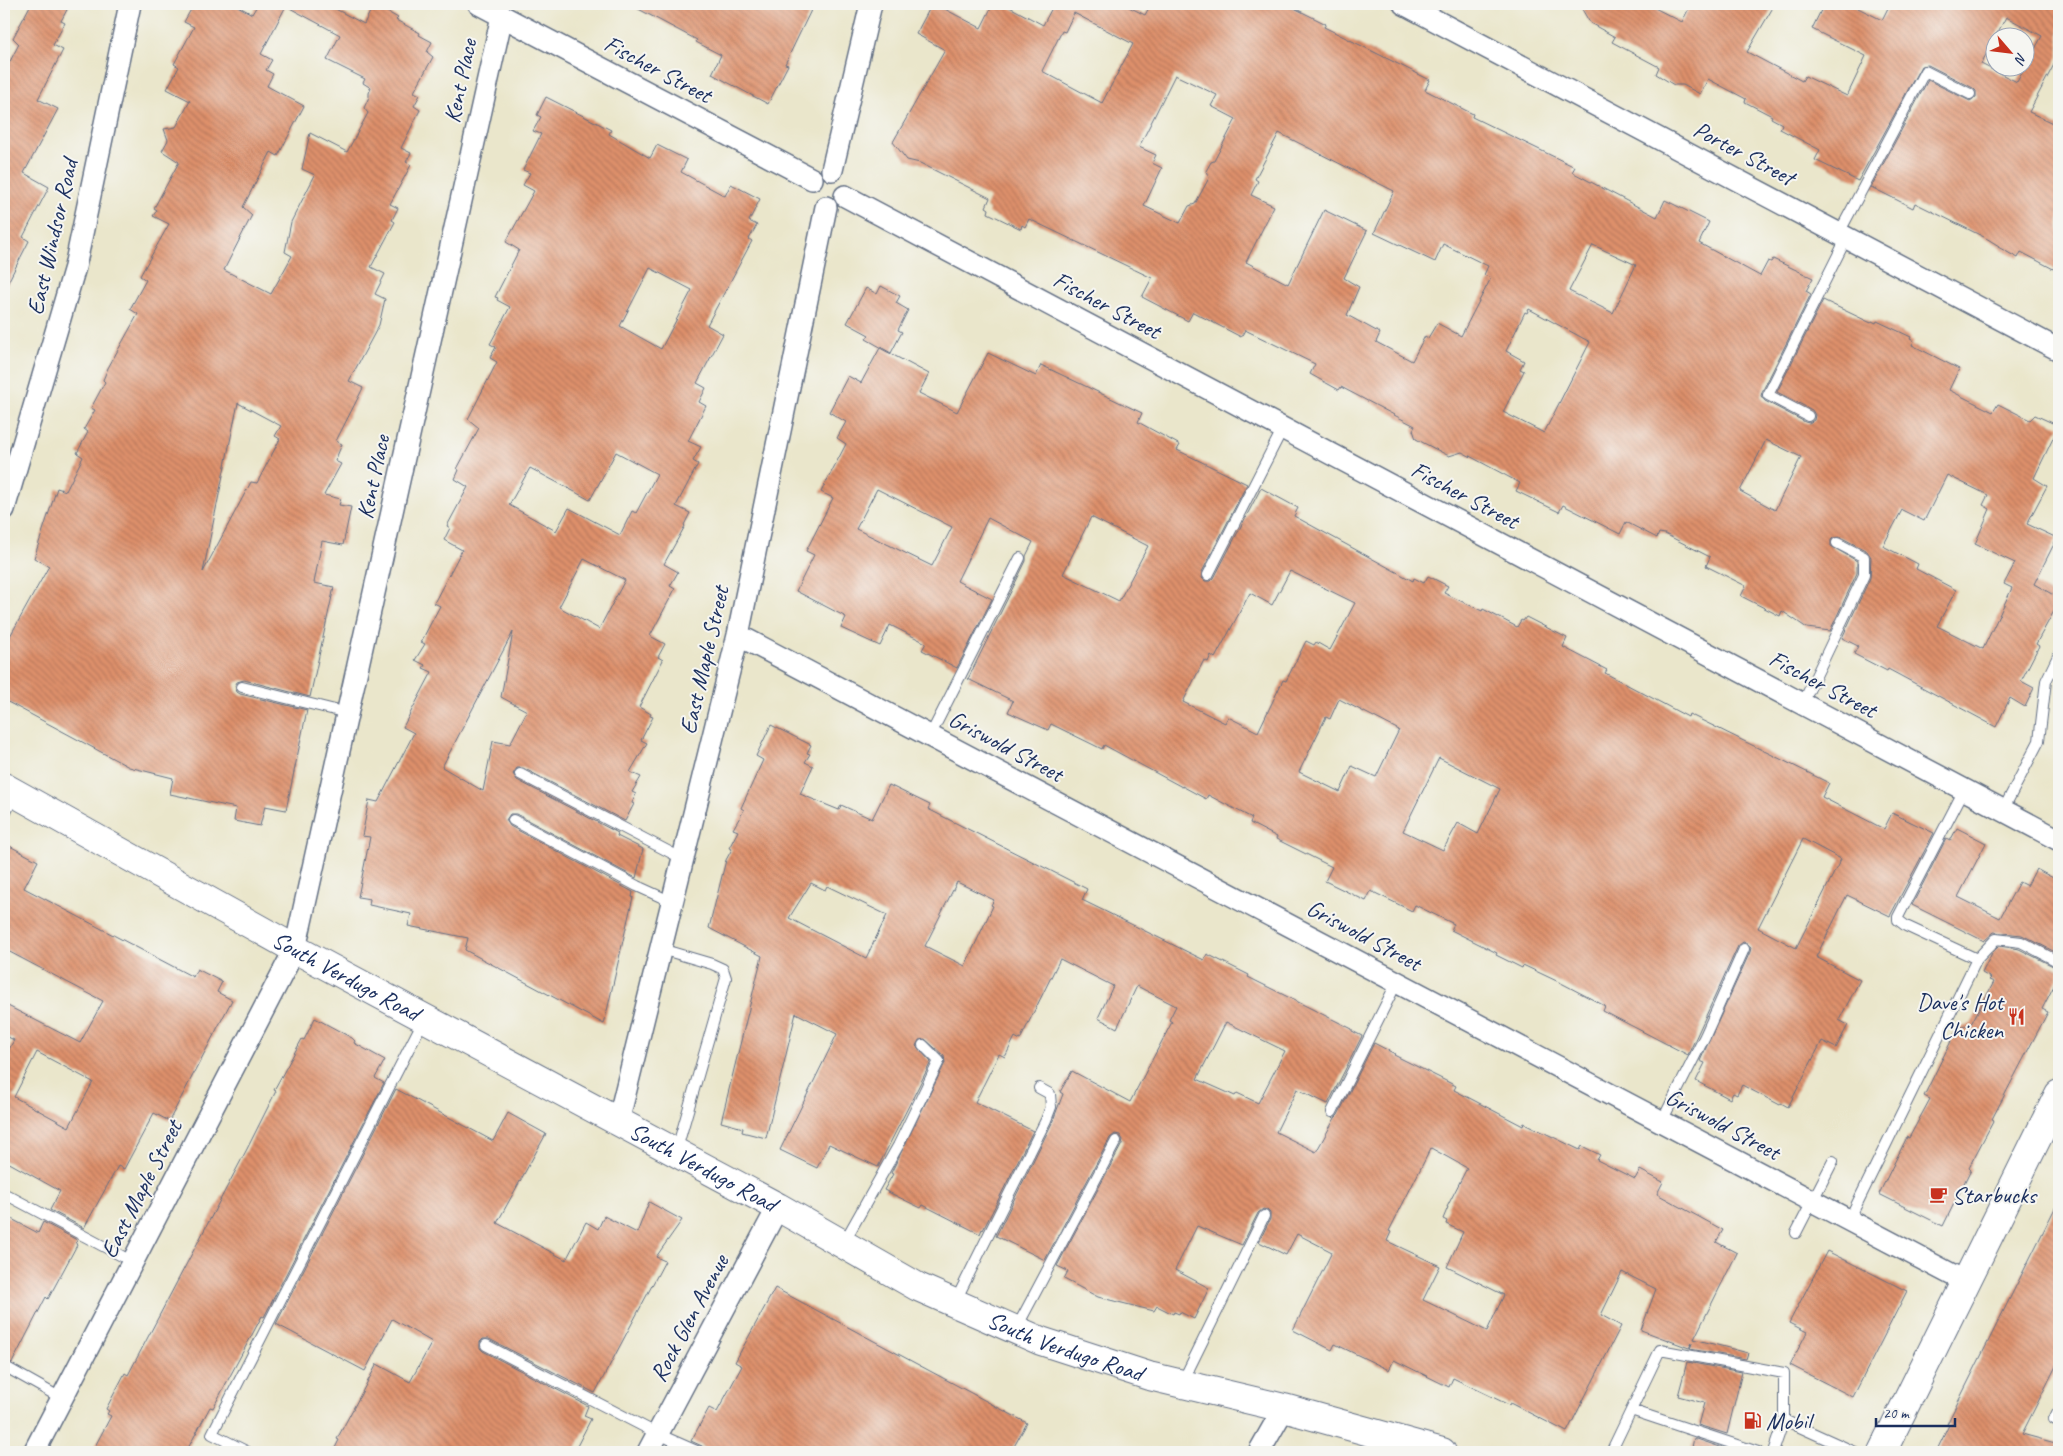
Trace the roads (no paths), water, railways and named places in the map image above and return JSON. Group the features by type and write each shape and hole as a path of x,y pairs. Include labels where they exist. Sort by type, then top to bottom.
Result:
{"main road":[{"name":"South Verdugo Road","path":"8,799 295,949 778,1207 918,1287 1041,1341 1149,1376 1284,1408 1442,1452"},
{"path":"1882,1452 2059,1094"}],"street":[{"name":"East Windsor Road","path":"4,509 75,267 130,4"},
{"name":"Fischer Street","path":"479,4 812,180"},
{"path":"832,170 871,4"},
{"name":"Porter Street","path":"1404,4 2059,350"},
{"name":"Kent Place","path":"295,949 502,16"},
{"path":"832,170 838,172 845,179 847,191 837,204 826,207 820,205 812,197 810,185 820,171 832,170"},
{"name":"Fischer Street","path":"845,196 2059,840"},
{"name":"East Maple Street","path":"618,1122 738,635 826,207"},
{"name":"Griswold Street","path":"738,635 1966,1282"},
{"name":"East Maple Street","path":"34,1452 295,949"},
{"name":"Rock Glen Avenue","path":"653,1443 778,1207"},
{"path":"1259,1452 1284,1408"}],"lane":[{"path":"1808,416 1768,395 1843,235 1925,71 1970,94"},
{"path":"1208,575 1283,428"},
{"path":"1802,703 1864,575 1864,557 1837,543"},
{"path":"930,736 1020,558"},
{"path":"2003,810 2039,741 2046,680 2059,654"},
{"path":"242,688 347,713"},
{"path":"520,774 683,859"},
{"path":"1964,790 1898,920 1906,926 1976,959"},
{"path":"513,820 637,886 672,902"},
{"path":"1849,1220 1976,959 1996,939 2021,942 2059,962"},
{"path":"661,949 723,969 726,978 676,1153"},
{"path":"1662,1121 1705,1036 1744,949"},
{"path":"1332,1112 1397,982"},
{"path":"248,1452 212,1434 425,1019"},
{"path":"843,1244 898,1146 939,1061 923,1045"},
{"path":"954,1303 1046,1120 1051,1107 1050,1094 1039,1088"},
{"path":"1016,1330 1116,1140"},
{"path":"1796,1233 1834,1161"},
{"path":"7,1195 133,1262"},
{"path":"1182,1384 1264,1216"},
{"path":"486,1345 653,1443 699,1452"},
{"path":"1611,1452 1660,1350 1784,1373 1784,1420 1774,1452"},
{"path":"4,1366 61,1398"},
{"path":"2059,1409 2054,1419 2059,1422"},
{"path":"1631,1410 1758,1452"},
{"path":"1784,1420 1856,1452"}],"place":[{"name":"Dave's Hot Chicken","path":"2017,1016"},
{"name":"Starbucks","path":"1938,1195"},
{"name":"Mobil","path":"1752,1421"}]}
